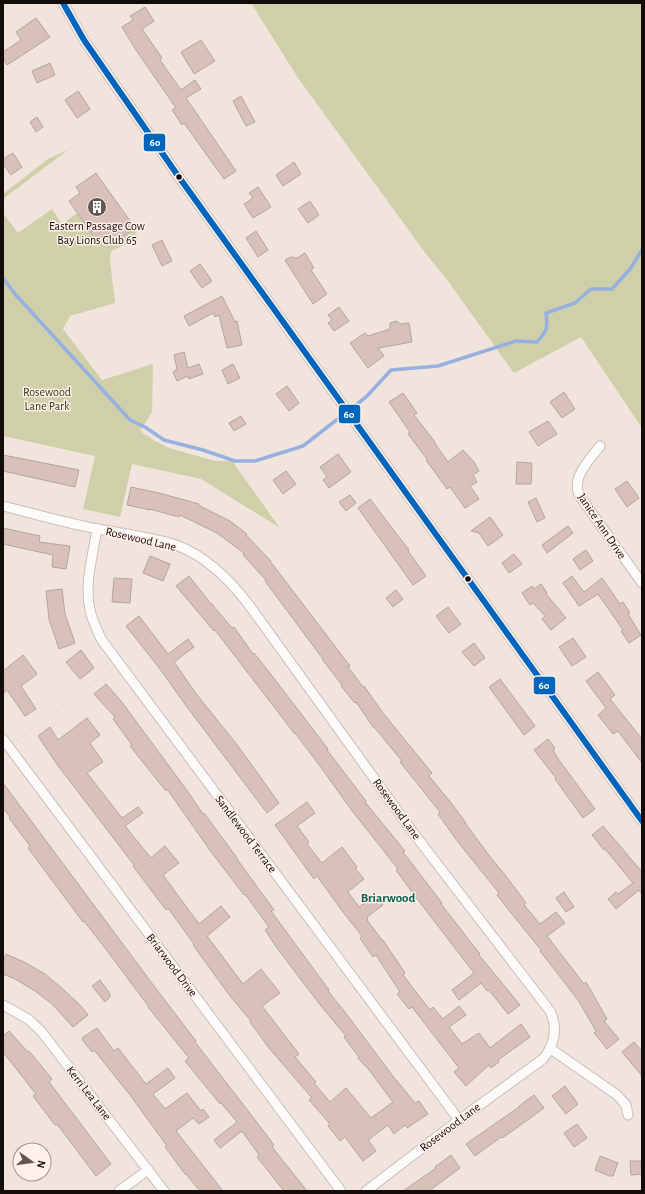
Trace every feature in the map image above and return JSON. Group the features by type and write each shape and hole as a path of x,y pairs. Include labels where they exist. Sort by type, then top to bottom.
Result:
{"street":[{"path":"63,3 84,40 176,173 642,821"},
{"name":"Janice Ann Drive","path":"600,446 580,474 577,489 581,498 642,583"},
{"name":"Rosewood Lane","path":"3,506 97,529 177,545 216,569 225,577 242,596 415,835 550,1011 555,1026 555,1032 551,1049 543,1059 459,1120 366,1191"},
{"name":"Sandlewood Terrace","path":"97,529 88,584 88,596 93,620 101,639 459,1120"},
{"name":"Briarwood Drive","path":"6,742 341,1191"},
{"name":"Kerri Lea Lane","path":"3,1005 28,1019 41,1031 164,1191"},
{"path":"551,1049 617,1094 626,1104 628,1115"},
{"path":"119,1191 148,1170"}],"path":[{"path":"6,742 119,664"}],"green space":[{"path":"251,3 642,3 642,428 581,337 514,373 298,78"},
{"path":"68,150 3,199 3,194 48,159"},
{"name":"Rosewood Lane Park","path":"52,209 62,224 77,213 98,243 110,235 115,242 135,228 138,239 111,251 110,260 115,303 70,316 63,329 102,380 153,364 152,412 140,431 169,448 215,461 232,461 280,528 201,479 132,464 120,517 83,509 95,456 3,436 3,213 18,233"}],"building":[{"path":"145,7 154,21 142,29 162,58 160,60 181,90 195,80 201,89 186,98 236,171 224,179 184,123 182,125 172,110 176,108 122,27 133,20 130,16"},
{"path":"36,18 50,37 7,65 3,58 3,52 21,40 16,32"},
{"path":"201,40 215,61 194,74 181,52"},
{"path":"50,63 55,75 37,83 32,71"},
{"path":"78,91 90,109 77,118 65,100"},
{"path":"241,96 255,122 246,126 233,101"},
{"path":"37,117 43,127 36,132 30,122"},
{"path":"13,153 22,167 11,175 3,164 3,159"},
{"path":"294,162 301,174 283,186 276,175"},
{"name":"Eastern Passage Cow Bay Lions Club 65","path":"96,173 135,228 115,242 110,235 98,243 69,201 80,193 76,187"},
{"path":"258,187 271,207 253,218 244,204 253,198 249,193"},
{"path":"310,201 319,215 308,223 298,209"},
{"path":"256,231 268,250 258,257 246,238"},
{"path":"162,240 172,261 162,266 152,245"},
{"path":"305,253 314,268 311,270 327,294 313,304 285,260 291,257 297,258"},
{"path":"200,264 212,281 202,288 190,271"},
{"path":"222,296 235,322 237,321 242,345 227,348 219,315 215,317 213,313 189,326 184,316"},
{"path":"339,307 349,321 334,331 328,323 332,320 328,315"},
{"path":"397,321 400,324 409,323 412,342 378,348 384,356 368,368 350,343 365,333 368,336 390,329 390,323"},
{"path":"184,352 188,368 199,364 203,374 189,379 188,376 177,381 173,372 177,369 174,355"},
{"path":"233,364 240,378 228,384 222,370"},
{"path":"287,386 299,403 289,411 276,394"},
{"path":"564,392 575,409 562,418 550,402"},
{"path":"403,393 417,413 414,415 448,462 463,450 474,462 479,471 473,475 477,482 470,486 479,499 465,508 450,487 447,489 426,460 427,459 408,434 410,432 389,402"},
{"path":"241,416 246,424 234,431 229,423"},
{"path":"548,421 557,434 538,446 529,432"},
{"path":"338,454 351,472 329,488 323,480 327,477 320,467"},
{"path":"3,455 79,470 75,487 3,471"},
{"path":"517,462 532,463 531,484 516,484"},
{"path":"286,471 296,484 283,494 273,480"},
{"path":"627,481 639,498 627,507 615,489"},
{"path":"131,487 199,504 198,505 230,521 247,534 246,535 271,561 350,666 348,667 363,687 364,686 383,713 432,773 429,776 452,804 526,903 524,905 540,924 556,912 565,923 547,936 584,984 586,982 607,1019 604,1021 619,1039 607,1049 594,1033 596,1031 578,1000 540,951 541,950 497,895 499,893 458,842 438,814 440,812 400,762 402,761 373,727 356,702 355,703 341,686 342,685 265,581 266,580 243,555 245,554 217,533 180,515 179,517 150,509 127,505"},
{"path":"350,495 356,503 346,511 339,502"},
{"path":"536,498 545,518 537,522 528,502"},
{"path":"370,499 409,550 408,551 426,576 413,585 358,508"},
{"path":"490,517 503,535 488,546 479,533 471,531"},
{"path":"568,526 573,533 547,553 542,545"},
{"path":"3,528 40,536 39,542 70,546 66,569 52,567 53,555 3,544"},
{"path":"586,550 593,561 580,570 573,559"},
{"path":"514,554 522,564 509,573 502,563"},
{"path":"150,556 170,564 163,581 143,573"},
{"path":"189,576 232,628 234,627 253,654 254,653 266,668 328,749 327,750 366,801 365,802 405,851 403,852 480,954 479,955 520,1005 508,1014 489,990 487,991 481,983 459,1000 452,990 474,973 415,896 396,870 398,869 350,808 295,733 215,630 214,631 176,586"},
{"path":"572,576 584,592 602,578 620,604 623,602 630,613 628,614 641,635 629,643 621,631 623,630 598,594 579,606 563,583"},
{"path":"114,578 132,579 130,603 112,602"},
{"path":"541,584 547,593 546,594 566,618 551,630 542,619 545,616 533,603 530,605 522,593 532,586 534,589"},
{"path":"62,589 65,614 75,643 59,649 49,619 46,591"},
{"path":"396,590 403,599 393,607 386,598"},
{"path":"448,607 461,624 449,633 436,616"},
{"path":"139,616 168,654 188,639 194,647 174,662 197,695 238,746 279,803 267,813 160,669 126,626"},
{"path":"573,638 586,657 572,666 559,647"},
{"path":"474,643 485,658 474,666 462,652"},
{"path":"81,650 94,668 80,679 66,662"},
{"path":"23,655 37,674 21,686 36,709 25,716 7,690 3,694 3,671"},
{"path":"598,672 615,695 610,699 642,739 642,763 618,731 613,734 598,715 606,708 586,681"},
{"path":"500,679 535,726 524,735 489,687"},
{"path":"106,684 121,701 237,858 274,910 271,911 329,990 328,991 392,1075 415,1103 419,1101 428,1114 407,1128 405,1125 394,1134 388,1125 368,1140 376,1151 363,1161 345,1137 340,1141 328,1126 330,1124 309,1100 312,1098 269,1048 250,1022 251,1021 230,996 193,945 194,944 168,908 166,910 133,866 134,865 56,763 38,736 50,727 58,740 87,718 100,735 90,743 103,762 87,773 122,818 138,807 143,813 125,826 151,858 165,846 179,863 163,875 199,924 221,906 230,917 207,936 243,984 261,969 280,993 262,1006 299,1054 295,1057 316,1082 314,1083 330,1102 346,1088 371,1118 393,1102 366,1066 358,1058 359,1057 344,1037 346,1036 277,948 265,930 269,927 245,894 244,895 209,849 167,789 166,791 130,746 132,745 113,719 115,717 94,694"},
{"path":"548,739 555,748 553,750 559,760 595,809 583,818 555,779 556,778 534,750"},
{"path":"3,783 196,1041 195,1042 274,1145 272,1147 307,1191 284,1191 257,1157 259,1155 242,1131 220,1148 214,1140 237,1122 221,1103 220,1104 185,1061 189,1058 148,1007 105,948 84,921 83,922 28,848 30,846 3,808"},
{"path":"307,802 315,813 297,826 309,842 307,844 322,863 342,847 364,879 348,892 359,907 376,895 383,905 367,917 367,920 383,940 405,973 403,975 430,1010 433,1007 443,1019 459,1006 466,1015 449,1027 462,1044 479,1033 490,1048 521,1024 530,1037 498,1060 499,1062 491,1068 489,1065 466,1086 454,1072 459,1068 412,1007 409,1009 397,994 400,992 376,955 373,957 360,938 362,936 317,876 314,879 275,825"},
{"path":"603,826 642,872 642,894 639,890 616,909 608,899 616,892 618,894 633,883 592,835"},
{"path":"564,892 574,907 566,912 556,898"},
{"path":"6,954 45,974 81,1006 88,1015 73,1027 52,1004 35,991 15,979 3,974 3,962"},
{"path":"100,980 110,994 110,997 105,1002 92,986"},
{"path":"97,1028 114,1051 118,1048 146,1084 168,1068 175,1078 153,1094 165,1109 187,1093 201,1111 203,1109 209,1117 199,1124 193,1118 176,1131 223,1191 200,1191 185,1174 165,1147 167,1146 130,1095 94,1050 92,1052 84,1042 82,1038"},
{"path":"9,1031 28,1052 29,1051 52,1079 49,1082 111,1164 96,1176 57,1124 55,1125 33,1096 36,1094 3,1052 3,1036"},
{"path":"634,1042 642,1051 642,1076 622,1052"},
{"path":"565,1086 578,1104 566,1114 552,1096"},
{"path":"534,1095 544,1108 475,1156 466,1144"},
{"path":"577,1124 587,1138 574,1147 564,1133"},
{"path":"451,1155 460,1168 429,1191 403,1191 436,1168 435,1167"},
{"path":"600,1156 618,1163 613,1176 609,1176 595,1170"},
{"path":"630,1161 641,1161 642,1174 631,1175"}],"waterway":[{"path":"3,278 15,294 130,420 145,427 164,440 203,450 235,461 255,461 303,446 366,397 391,370 438,366 516,341 537,342 546,329 546,313 575,303 591,289 612,289 630,269 642,250"}],"transit line":[{"name":"60","path":"63,3 84,40 176,173 642,821"}],"place":[{"name":"Eastern Passage Cow Bay Lions Club 65","path":"97,207"}],"district":[{"name":"Briarwood","path":"388,898"}]}
